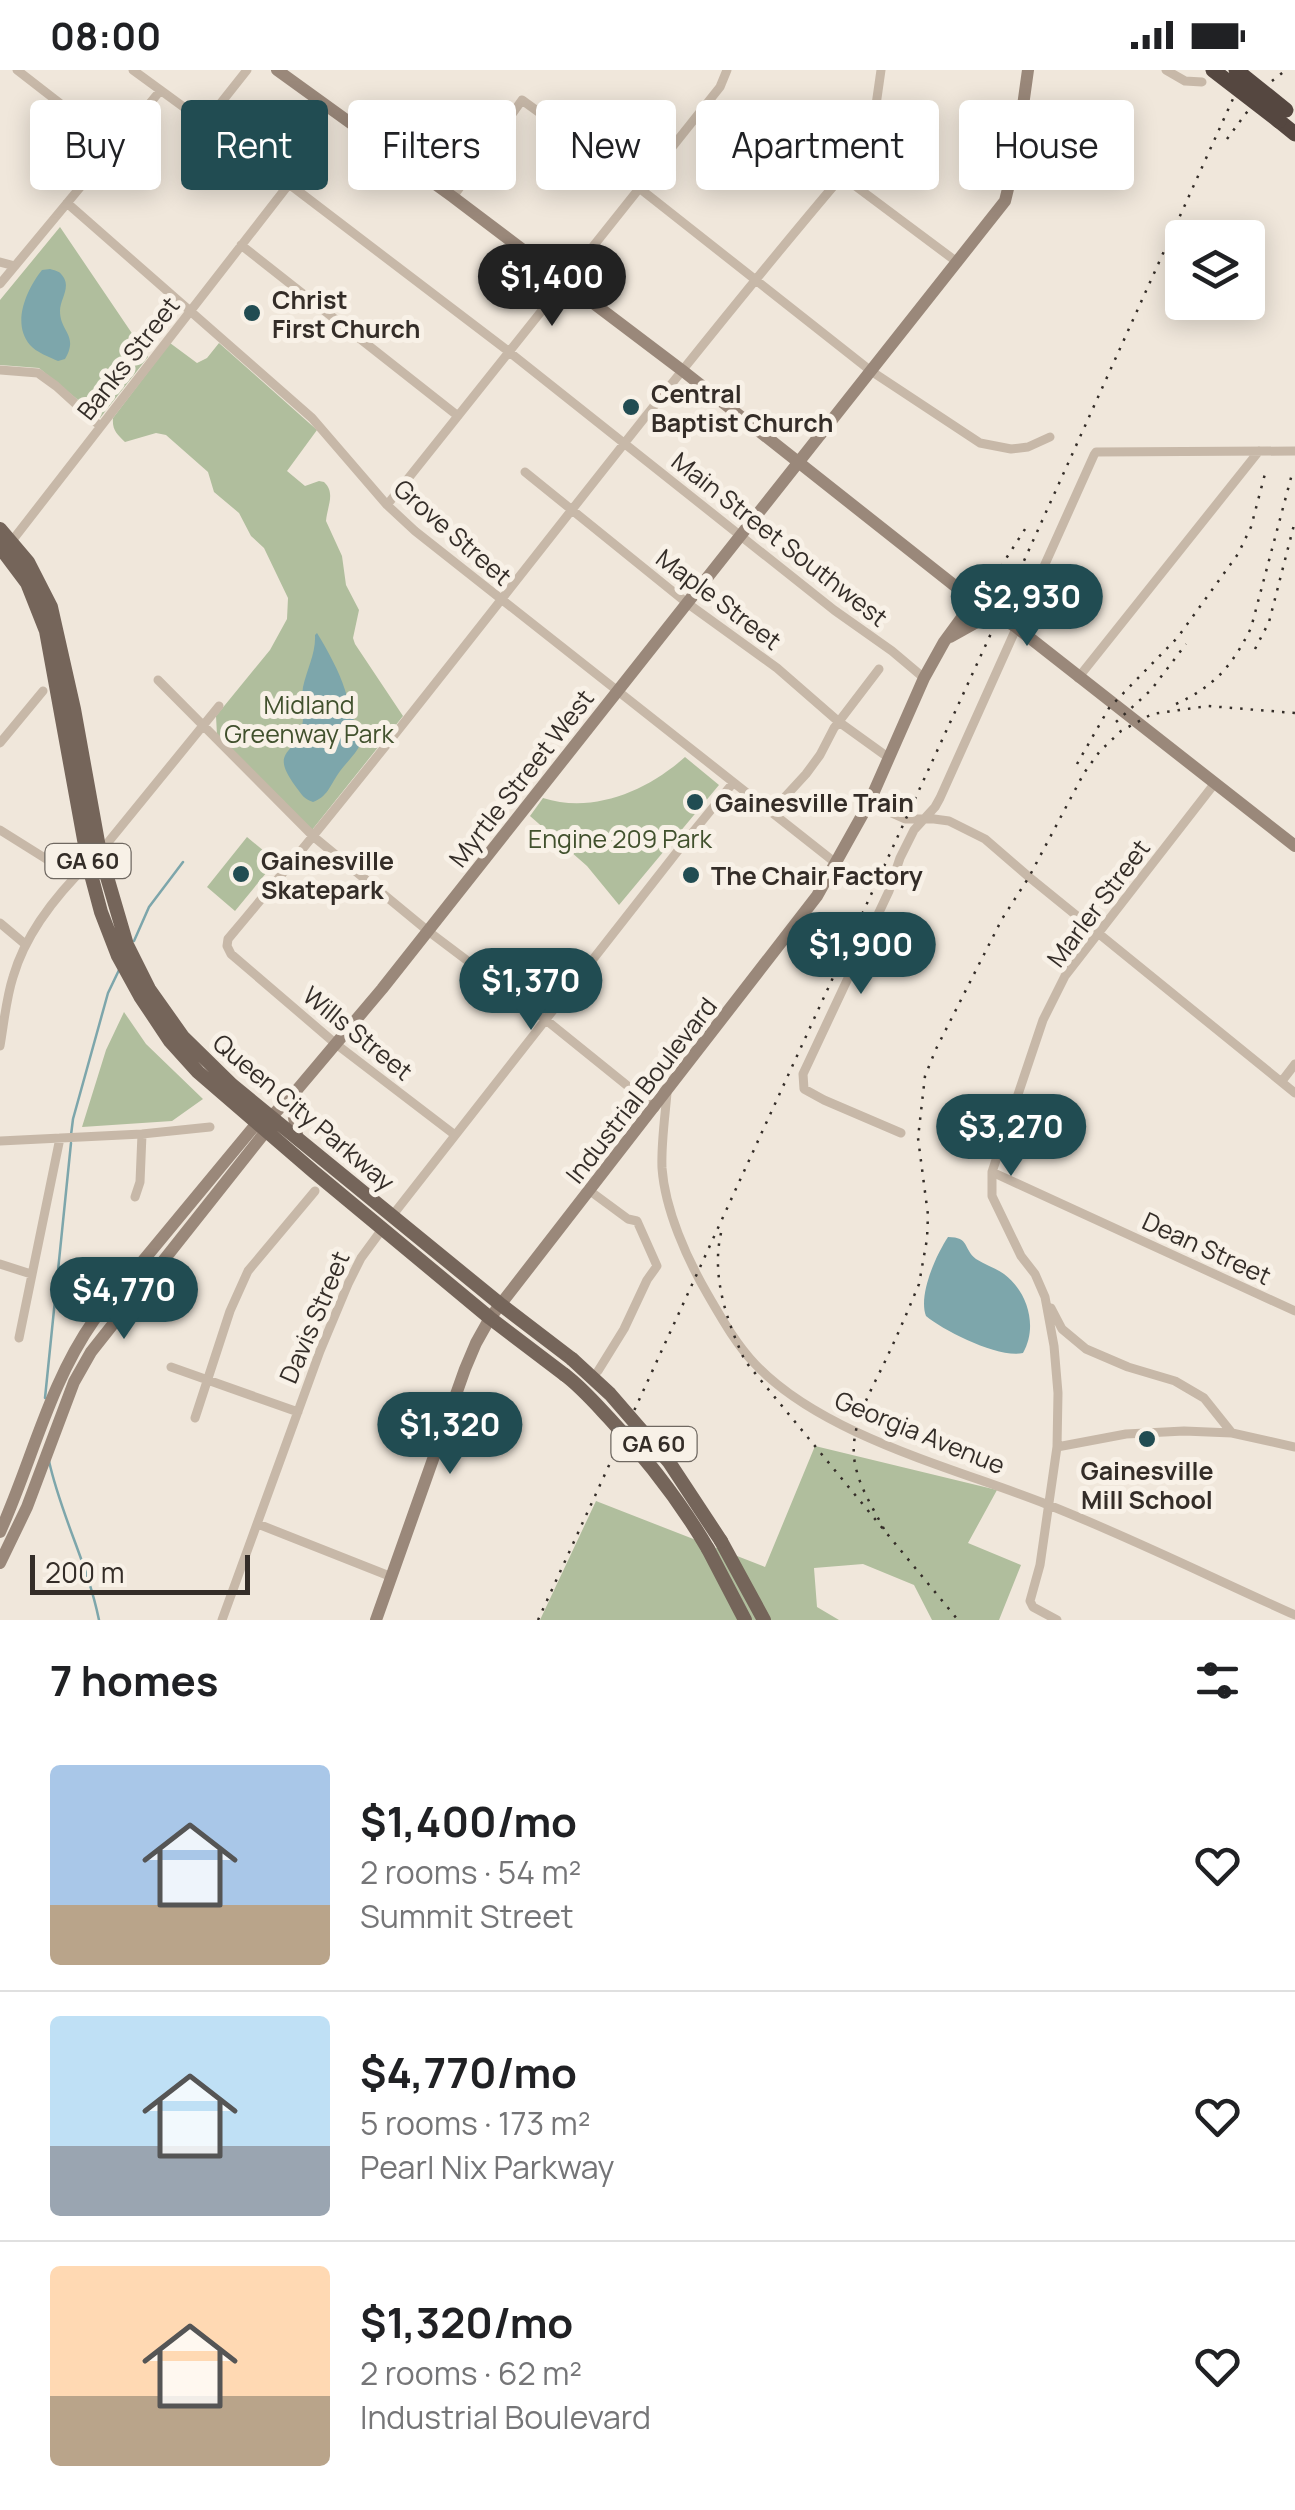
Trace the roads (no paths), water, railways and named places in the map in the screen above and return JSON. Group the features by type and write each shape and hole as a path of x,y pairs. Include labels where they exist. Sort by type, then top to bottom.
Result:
{"highway":[{"path":"1236,70 1287,116 1295,134"},
{"path":"1208,76 1287,116"}],"main road":[{"name":"Queen City Parkway","path":"0,529 4,549 27,583 46,631 88,864 101,912 140,996 170,1041 198,1072 388,1222 572,1359 610,1394 669,1462 715,1545 764,1620"},
{"name":"Queen City Parkway","path":"4,549 36,576 54,617 100,853 127,945 149,988 183,1037 265,1123 298,1140 490,1318 597,1404 644,1455 696,1527 715,1545 744,1620"}],"street":[{"path":"18,70 56,100"},
{"name":"Main Street Southwest","path":"133,70 181,106"},
{"path":"223,100 247,70"},
{"path":"277,70 683,371 974,601 1016,627 1295,846"},
{"path":"676,143 720,87 726,70"},
{"path":"877,100 881,70"},
{"name":"Myrtle Street West","path":"265,1123 428,931 1005,201 1016,156 1028,70"},
{"path":"1166,70 1185,81 1208,76"},
{"path":"153,100 160,91"},
{"path":"453,198 522,100 536,110"},
{"path":"0,284 78,190"},
{"name":"Banks Street","path":"4,549 284,190"},
{"name":"Main Street Southwest","path":"297,190 924,678"},
{"path":"387,505 638,190"},
{"path":"643,190 871,371 986,446 1011,450 1050,438"},
{"path":"314,837 830,190"},
{"path":"861,190 957,262"},
{"name":"Grove Street","path":"67,203 312,418 387,505 415,531 836,864"},
{"path":"241,245 458,416"},
{"path":"0,262 14,266"},
{"path":"0,370 38,373 100,426"},
{"path":"1078,678 1258,451"},
{"path":"901,1133 804,1089 803,1074 889,891 900,858 914,830 940,798 1096,452 1295,452"},
{"name":"Maple Street","path":"524,472 889,758"},
{"name":"Industrial Boulevard","path":"376,1620 465,1369 490,1318 818,896 869,803 924,678 974,601"},
{"path":"944,642 993,612"},
{"path":"772,812 813,765 879,669"},
{"path":"158,680 314,837 655,1108"},
{"path":"0,742 43,690"},
{"path":"0,1043 12,978 37,924 219,706"},
{"name":"Davis Street","path":"222,1620 298,1412 362,1258 454,1135 733,783"},
{"name":"Marler Street","path":"992,1172 1043,1020 1066,976 1215,783"},
{"path":"869,803 905,819 949,821 985,838 1295,1092"},
{"path":"95,820 113,825 128,816"},
{"path":"0,830 75,877"},
{"name":"Wills Street","path":"314,837 228,939 227,946 238,960 336,1044 454,1135"},
{"path":"0,923 26,944"},
{"path":"1282,1082 1295,1064"},
{"path":"296,1091 293,1112 298,1140"},
{"name":"Georgia Avenue","path":"667,1092 662,1167 683,1246 726,1326 778,1386 855,1432 1048,1505 1295,1615"},
{"path":"0,1532 62,1374 78,1344 94,1320 265,1123"},
{"path":"0,1563 90,1352 265,1123"},
{"path":"0,1141 210,1127"},
{"path":"135,1197 140,1182 142,1134"},
{"path":"19,1338 60,1138"},
{"path":"992,1172 992,1196 1002,1220 1021,1256 1036,1274 1062,1330 1086,1349 1174,1381 1204,1398 1232,1433"},
{"name":"Dean Street","path":"992,1172 1295,1311"},
{"path":"195,1418 230,1311 248,1271 315,1191"},
{"path":"590,1191 628,1219 637,1221 657,1266 598,1371"},
{"path":"0,1264 32,1274"},
{"path":"1045,1298 1058,1393 1057,1446 1040,1565 1030,1601 1032,1607 1056,1620"},
{"path":"172,1367 298,1412"},
{"path":"1057,1446 1126,1434 1184,1431 1232,1433 1295,1447"},
{"path":"258,1524 392,1577"}],"water":[{"path":"42,270 60,273 66,282 60,311 70,344 65,359 58,361 33,348 24,336 21,317 31,287"},
{"path":"317,633 340,676 349,710 362,737 357,751 328,791 313,802 296,787 284,760 302,726 303,687"},
{"path":"948,1237 963,1241 976,1259 1004,1274 1019,1290 1030,1321 1023,1353 987,1348 926,1316 926,1287"}],"waterway":[{"path":"134,941 149,907 183,862"},
{"path":"71,1135 108,993 119,970"},
{"path":"45,1398 71,1143"},
{"path":"49,1461 99,1620"}],"railway":[{"path":"538,1620 1246,70"},
{"path":"1227,139 1267,85 1286,70"},
{"path":"1077,764 1109,708 1178,637 1238,554 1251,527 1266,470"},
{"path":"1176,704 1221,674 1251,628 1292,474"},
{"path":"1255,649 1269,622 1295,521"},
{"path":"979,589 1000,568 1027,526"},
{"path":"1116,722 1151,690 1186,644"},
{"path":"884,1529 858,1476 854,1444 864,1405 919,1284 928,1215 918,1138 925,1076 936,1049 1002,919 1084,773 1121,731 1152,714 1208,706 1295,713"},
{"path":"721,1233 719,1282 745,1361 958,1620"}],"place":[{"name":"Christ First Church","path":"252,313"},
{"name":"Central Baptist Church","path":"631,407"},
{"name":"Gainesville Train","path":"695,802"},
{"name":"Gainesville Skatepark","path":"241,874"},
{"name":"The Chair Factory","path":"691,875"},
{"name":"Gainesville Mill School","path":"1147,1439"}],"park label":[{"name":"Midland Greenway Park","path":"309,718"},
{"name":"Engine 209 Park","path":"620,838"}]}
